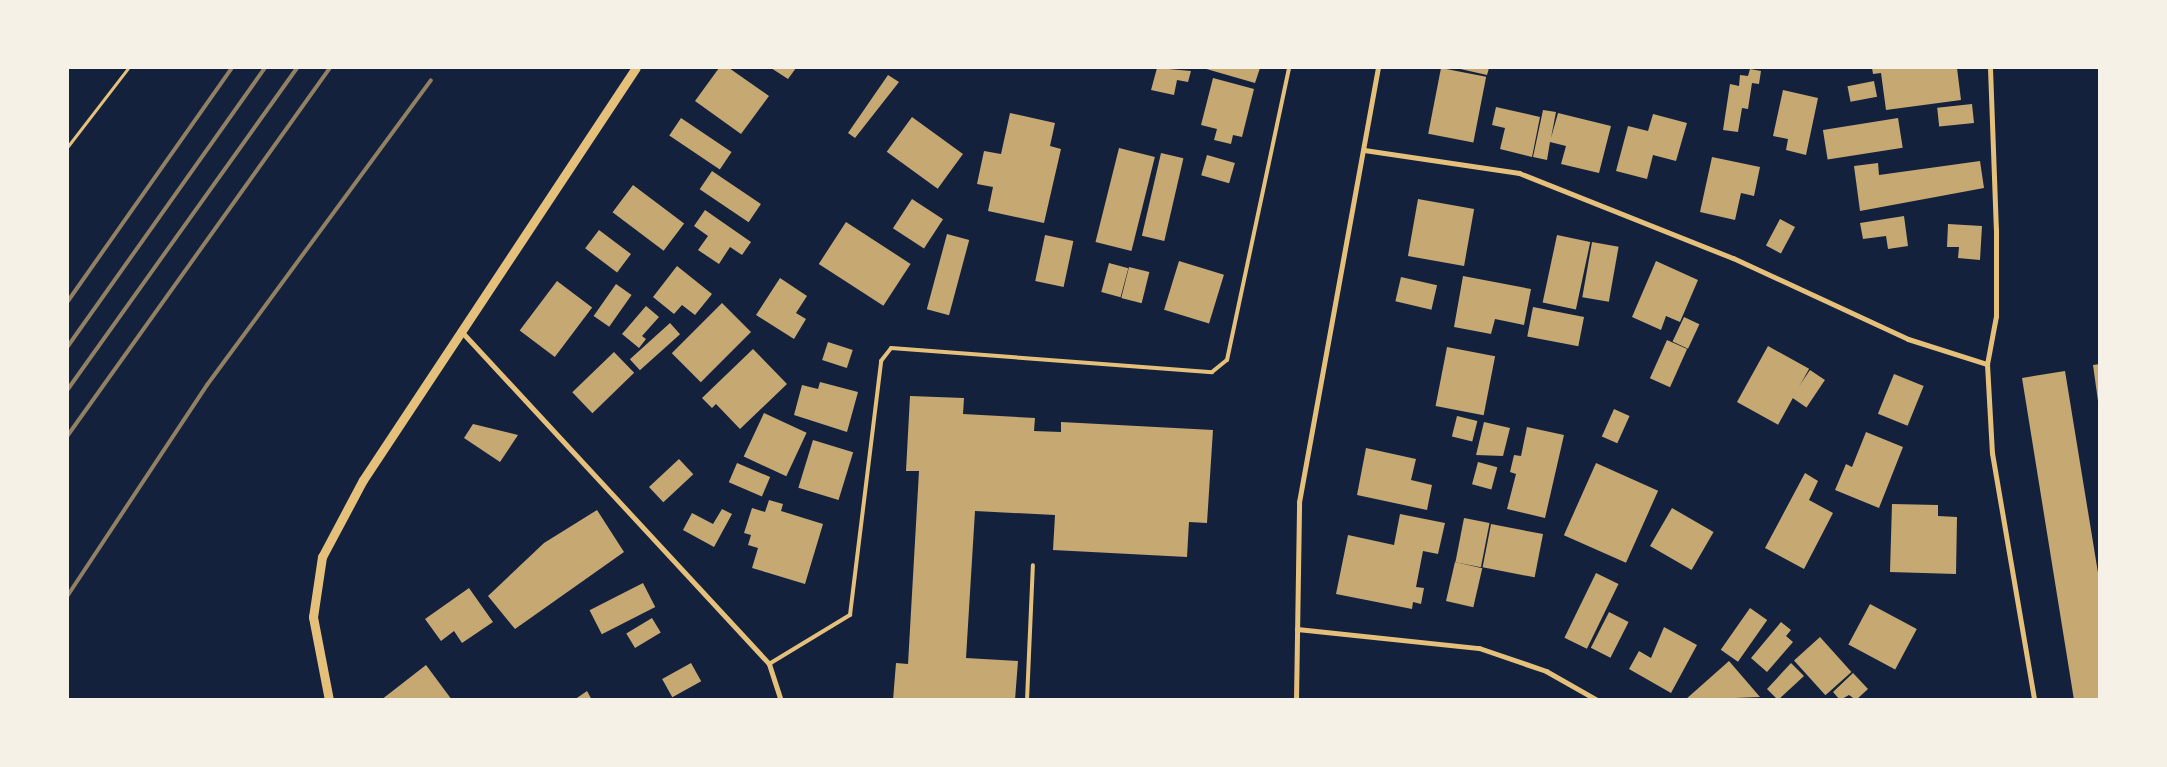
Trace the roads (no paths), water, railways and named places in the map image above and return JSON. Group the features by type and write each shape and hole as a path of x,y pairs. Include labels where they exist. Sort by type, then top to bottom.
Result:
{"street":[{"path":"329,700 313,617 322,557 363,480 460,330 636,68"},
{"path":"1296,700 1299,502 1378,68"},
{"path":"1990,68 1996,316 1987,364 1992,453 2034,700"},
{"path":"1364,150 1519,173 1733,258 1908,339 1987,364"},
{"path":"460,330 769,664 781,700"},
{"path":"1297,629 1479,648 1546,671 1597,700"}],"lane":[{"path":"769,664 850,615 881,361 892,348 1212,372 1227,360 1289,68"},
{"path":"1027,700 1033,565"}],"railway":[{"path":"68,301 232,68"},
{"path":"68,346 265,68"},
{"path":"68,389 297,68"},
{"path":"68,435 330,68"},
{"path":"68,595 207,385 431,80"}]}
